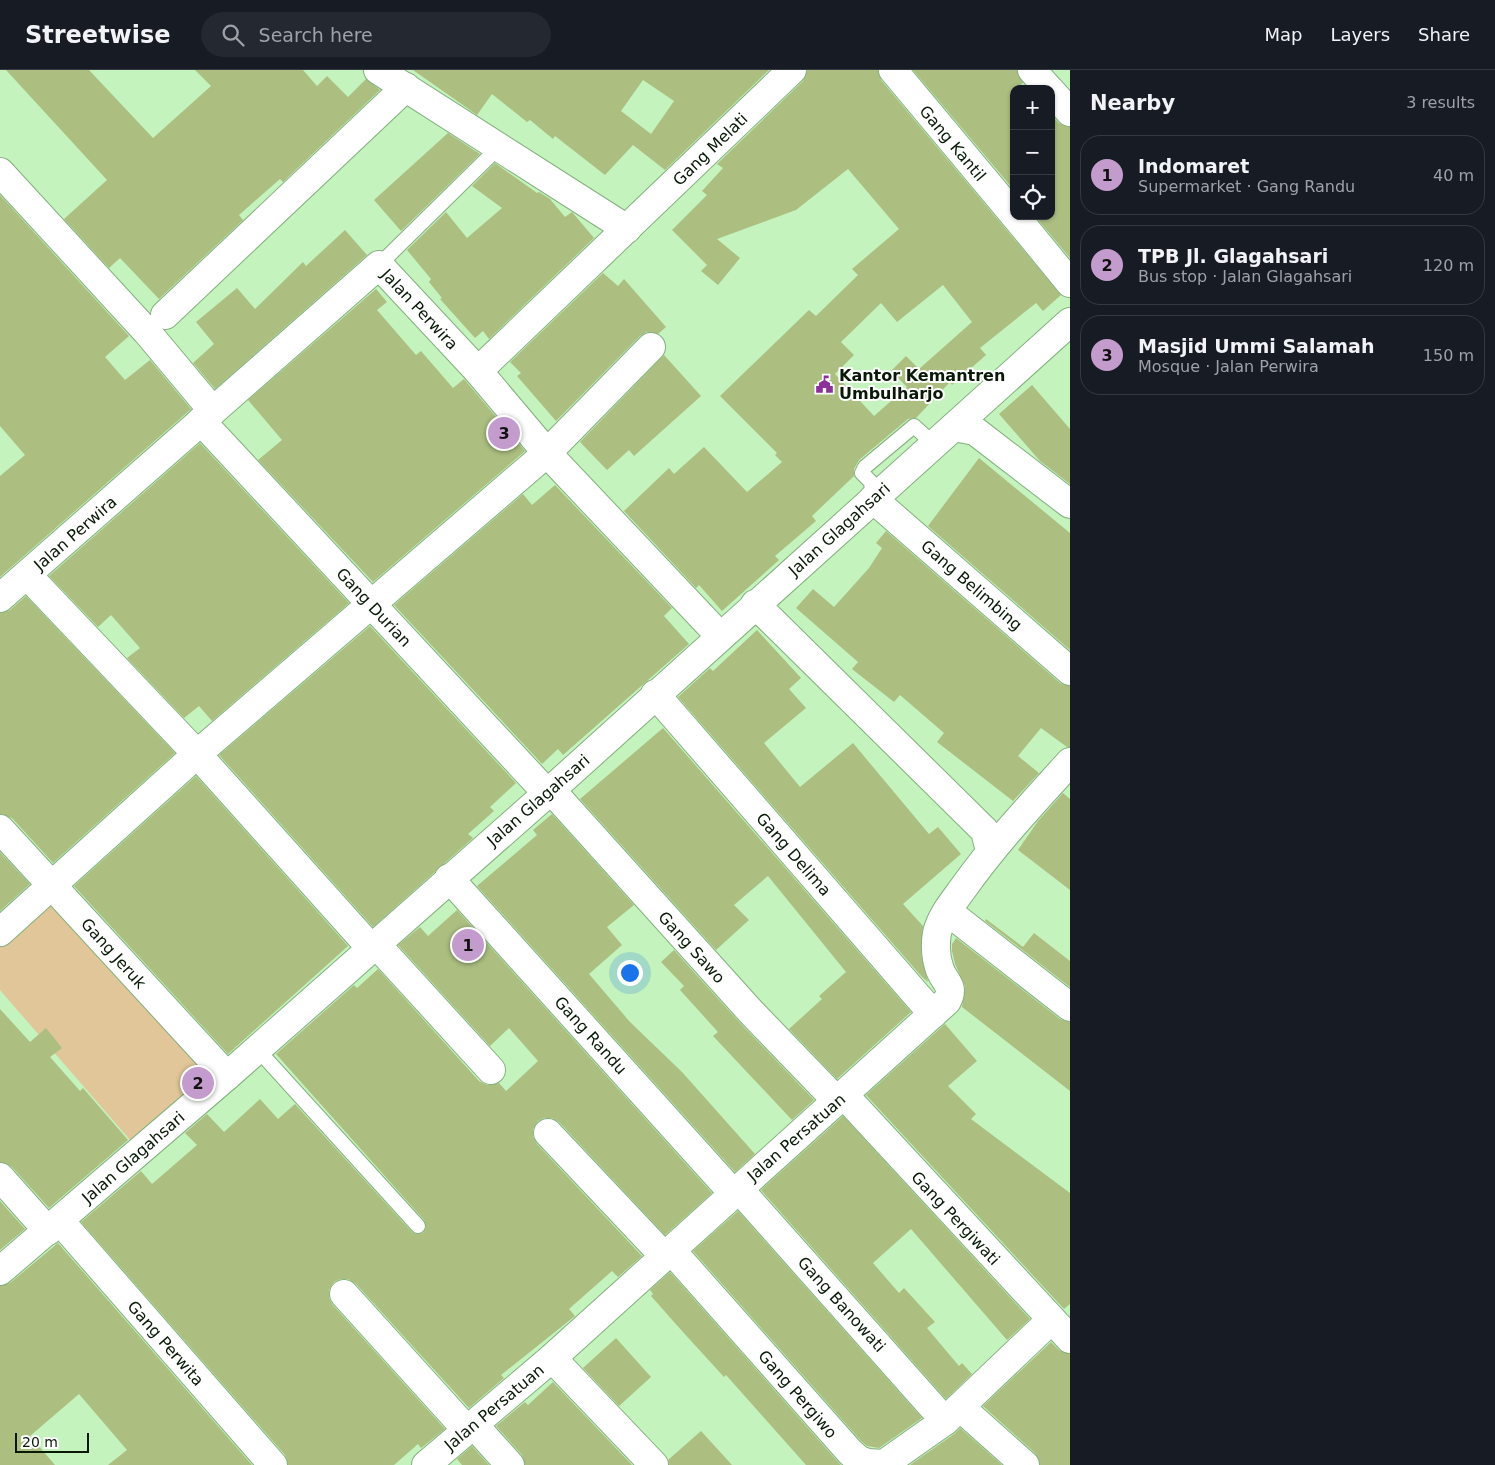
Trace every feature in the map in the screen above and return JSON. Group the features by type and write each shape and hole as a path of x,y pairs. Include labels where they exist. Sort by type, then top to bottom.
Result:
{"street":[{"path":"378,70 627,229"},
{"name":"Gang Melati","path":"478,372 792,70"},
{"name":"Gang Kantil","path":"893,70 1010,211"},
{"path":"1032,70 1046,85"},
{"path":"165,315 406,87"},
{"path":"1055,96 1070,112"},
{"name":"Gang Durian","path":"0,172 147,332 207,416 371,603 549,791"},
{"name":"Gang Kantil","path":"1017,220 1070,282"},
{"name":"Jalan Perwira","path":"0,598 380,265 478,372 547,453 720,636"},
{"name":"Jalan Glagahsari","path":"0,1271 227,1076 549,791 1070,322"},
{"path":"0,932 197,754 547,453 651,347"},
{"path":"954,427 975,431 1070,504"},
{"name":"Gang Belimbing","path":"873,499 1070,672"},
{"path":"27,575 197,754 373,946 491,1070"},
{"path":"755,604 985,831 990,851"},
{"name":"Gang Delima","path":"655,694 933,1014"},
{"name":"Jalan Persatuan","path":"426,1465 552,1358 669,1254 947,1000 951,993 950,985 941,973 936,946 938,931 947,911 990,851 1070,762"},
{"name":"Gang Sawo","path":"549,791 752,1013 840,1098"},
{"name":"Gang Jeruk","path":"0,830 227,1076"},
{"name":"Gang Randu","path":"449,878 736,1191"},
{"path":"947,911 1070,1007"},
{"name":"Gang Pergiwati","path":"840,1098 1062,1325"},
{"name":"Gang Pergiwo","path":"548,1133 669,1254 850,1452 871,1463 953,1414 1062,1325"},
{"name":"Gang Perwita","path":"0,1177 54,1226 273,1465"},
{"name":"Gang Banowati","path":"736,1191 953,1414 1025,1465"},
{"path":"344,1294 471,1427 510,1465"},
{"path":"552,1358 654,1465"}],"lane":[{"path":"380,265 498,148"},
{"path":"257,1049 418,1226"}],"shaded area":[{"path":"51,895 204,1060 193,1088 131,1141 0,990 0,939"}],"building":[{"path":"6,70 89,70 153,138 211,86 195,70 303,70 317,86 327,76 348,97 366,79 380,90 283,182 280,179 239,215 243,220 159,299 120,258 109,268 64,219 107,180"},
{"path":"413,70 769,70 665,170 633,145 605,175 555,136 553,139 530,120 527,122 492,94 477,115","holes":["643,80 674,101 651,134 621,111"]},
{"path":"807,70 878,70 881,80 1061,295 1043,311 1036,303 980,348 986,355 952,385 950,382 916,418 908,419 859,460 854,469 854,476 812,516 816,521 775,556 779,560 722,611 699,585 696,588 624,511 669,468 674,474 704,447 747,492 782,462 775,455 777,453 720,396 809,310 816,316 858,275 852,269 899,229 848,169 796,210 717,239 740,258 718,285 701,271 707,265 672,230 707,195 702,191 723,168 717,164 803,81","holes":["943,285 972,322 919,369 906,356 891,371 907,387 874,416 835,374 854,355 841,342 881,303 897,322"]},
{"path":"913,70 1017,70 1023,83 1020,85 1010,85 1010,185"},
{"path":"1055,119 1059,123 1070,127 1070,258 1038,220 1055,220"},
{"path":"448,133 480,154 401,231 374,200"},
{"path":"495,163 537,193 539,192 550,199 565,217 572,212 594,238 489,339 483,331 475,338 440,299 442,298 429,282 431,279 407,250 446,212 467,238 502,208 472,186"},
{"path":"0,195 129,336 105,357 125,380 150,360 191,409 0,577 0,476 25,455 0,426"},
{"path":"345,230 367,255 215,389 193,363 214,344 196,322 237,288 255,309 303,262 306,266"},
{"path":"603,273 618,286 624,279 666,327 658,334 647,332 640,336 556,421 517,376 521,373 510,362"},
{"path":"376,289 387,302 377,310 416,355 421,351 453,388 464,379 525,451 373,582 258,460 282,440 248,400"},
{"path":"664,355 701,396 634,456 629,450 607,470 580,442"},
{"path":"1032,385 1070,429 1070,484 1040,461 999,414"},
{"path":"200,443 349,603 212,721 199,706 184,718 127,658 140,648 111,615 98,627 49,576"},
{"path":"979,458 1070,533 1070,650 928,526"},
{"path":"555,485 672,608 664,616 689,644 563,755 558,749 542,764 394,605 523,494 532,505"},
{"path":"886,531 1060,683 1070,686 1070,747 1067,747 1041,728 1018,756 1039,773 1013,801 937,742 944,733 900,695 894,702 852,669 858,662 796,608 813,589 834,607 869,568 882,548 876,543"},
{"path":"26,596 175,753 53,863 12,818 0,814 0,613 10,610"},
{"path":"370,626 516,783 490,807 494,811 468,834 473,838 373,927 219,755"},
{"path":"757,630 801,678 789,689 806,708 764,743 800,787 853,743 929,834 938,827 961,854 903,904 923,926 921,954 928,982 678,697 710,668 713,671"},
{"path":"663,728 911,1012 837,1079 789,1029 822,999 819,996 846,972 768,876 734,905 749,920 716,950 580,799"},
{"path":"196,776 348,946 228,1054 74,886"},
{"path":"1063,793 1070,799 1070,890 1018,850 1038,821"},
{"path":"552,814 634,905 607,927 622,945 589,974 630,1022 682,1072 755,1154 735,1172 477,886 537,835 533,830"},
{"path":"0,852 30,884 0,911"},
{"path":"457,910 712,1193 665,1235 559,1122 552,1118 544,1118 538,1121 533,1129 533,1137 537,1144 642,1256 618,1277 612,1271 569,1309 575,1316 501,1375 504,1378 469,1408 356,1284 348,1279 340,1279 334,1282 329,1290 329,1298 332,1304 445,1429 421,1448 418,1444 394,1465 288,1465 285,1455 81,1222 141,1171 152,1184 197,1145 185,1133 207,1114 224,1132 260,1099 278,1119 295,1104 412,1232 416,1234 423,1233 426,1228 424,1220 276,1054 354,985 357,988 378,969 479,1081 487,1085 499,1083 506,1091 538,1061 509,1028 490,1046 398,945 420,927 428,936"},
{"path":"986,919 1023,947 1034,933 1070,961 1070,987 985,921"},
{"path":"956,938 1060,1019 1070,1022 1070,1091 962,1007 965,986 955,964 952,951 952,944"},
{"path":"674,950 741,1024 814,1100 792,1120 713,1036 718,1032 680,990 684,986 661,962"},
{"path":"0,1009 30,1042 46,1028 62,1048 50,1057 80,1091 83,1088 128,1140 49,1208 12,1167 0,1162"},
{"path":"945,1024 977,1061 948,1086 976,1114 971,1119 1070,1193 1070,1304 1064,1309 866,1095"},
{"path":"843,1116 1030,1319 1007,1340 911,1229 873,1263 899,1293 904,1288 935,1322 927,1328 959,1366 962,1363 972,1374 946,1399 761,1190"},
{"path":"0,1201 25,1229 0,1250"},
{"path":"738,1211 922,1418 879,1448 867,1446 861,1441 693,1251"},
{"path":"58,1243 252,1465 108,1465 127,1450 79,1394 30,1436 55,1465 0,1465 0,1286 10,1283"},
{"path":"670,1272 841,1465 806,1465 726,1375 724,1377 682,1331 651,1296 653,1294 650,1290"},
{"path":"616,1338 651,1377 619,1406 583,1368"},
{"path":"1051,1342 1059,1350 1070,1354 1070,1465 1040,1465 1035,1453 983,1406"},
{"path":"553,1382 632,1465 525,1465 522,1455 496,1426 525,1402 528,1405"},
{"path":"960,1428 1002,1465 910,1465 954,1434"},
{"path":"701,1431 732,1465 669,1465 668,1460"},
{"path":"472,1446 489,1465 462,1465 457,1459"}],"place":[{"name":"Kantor Kemantren Umbulharjo","path":"825,384"},
{"name":"Masjid Ummi Salamah","path":"504,433"},
{"name":"Indomaret","path":"468,945"},
{"name":"TPB Jl. Glagahsari","path":"198,1083"}]}
